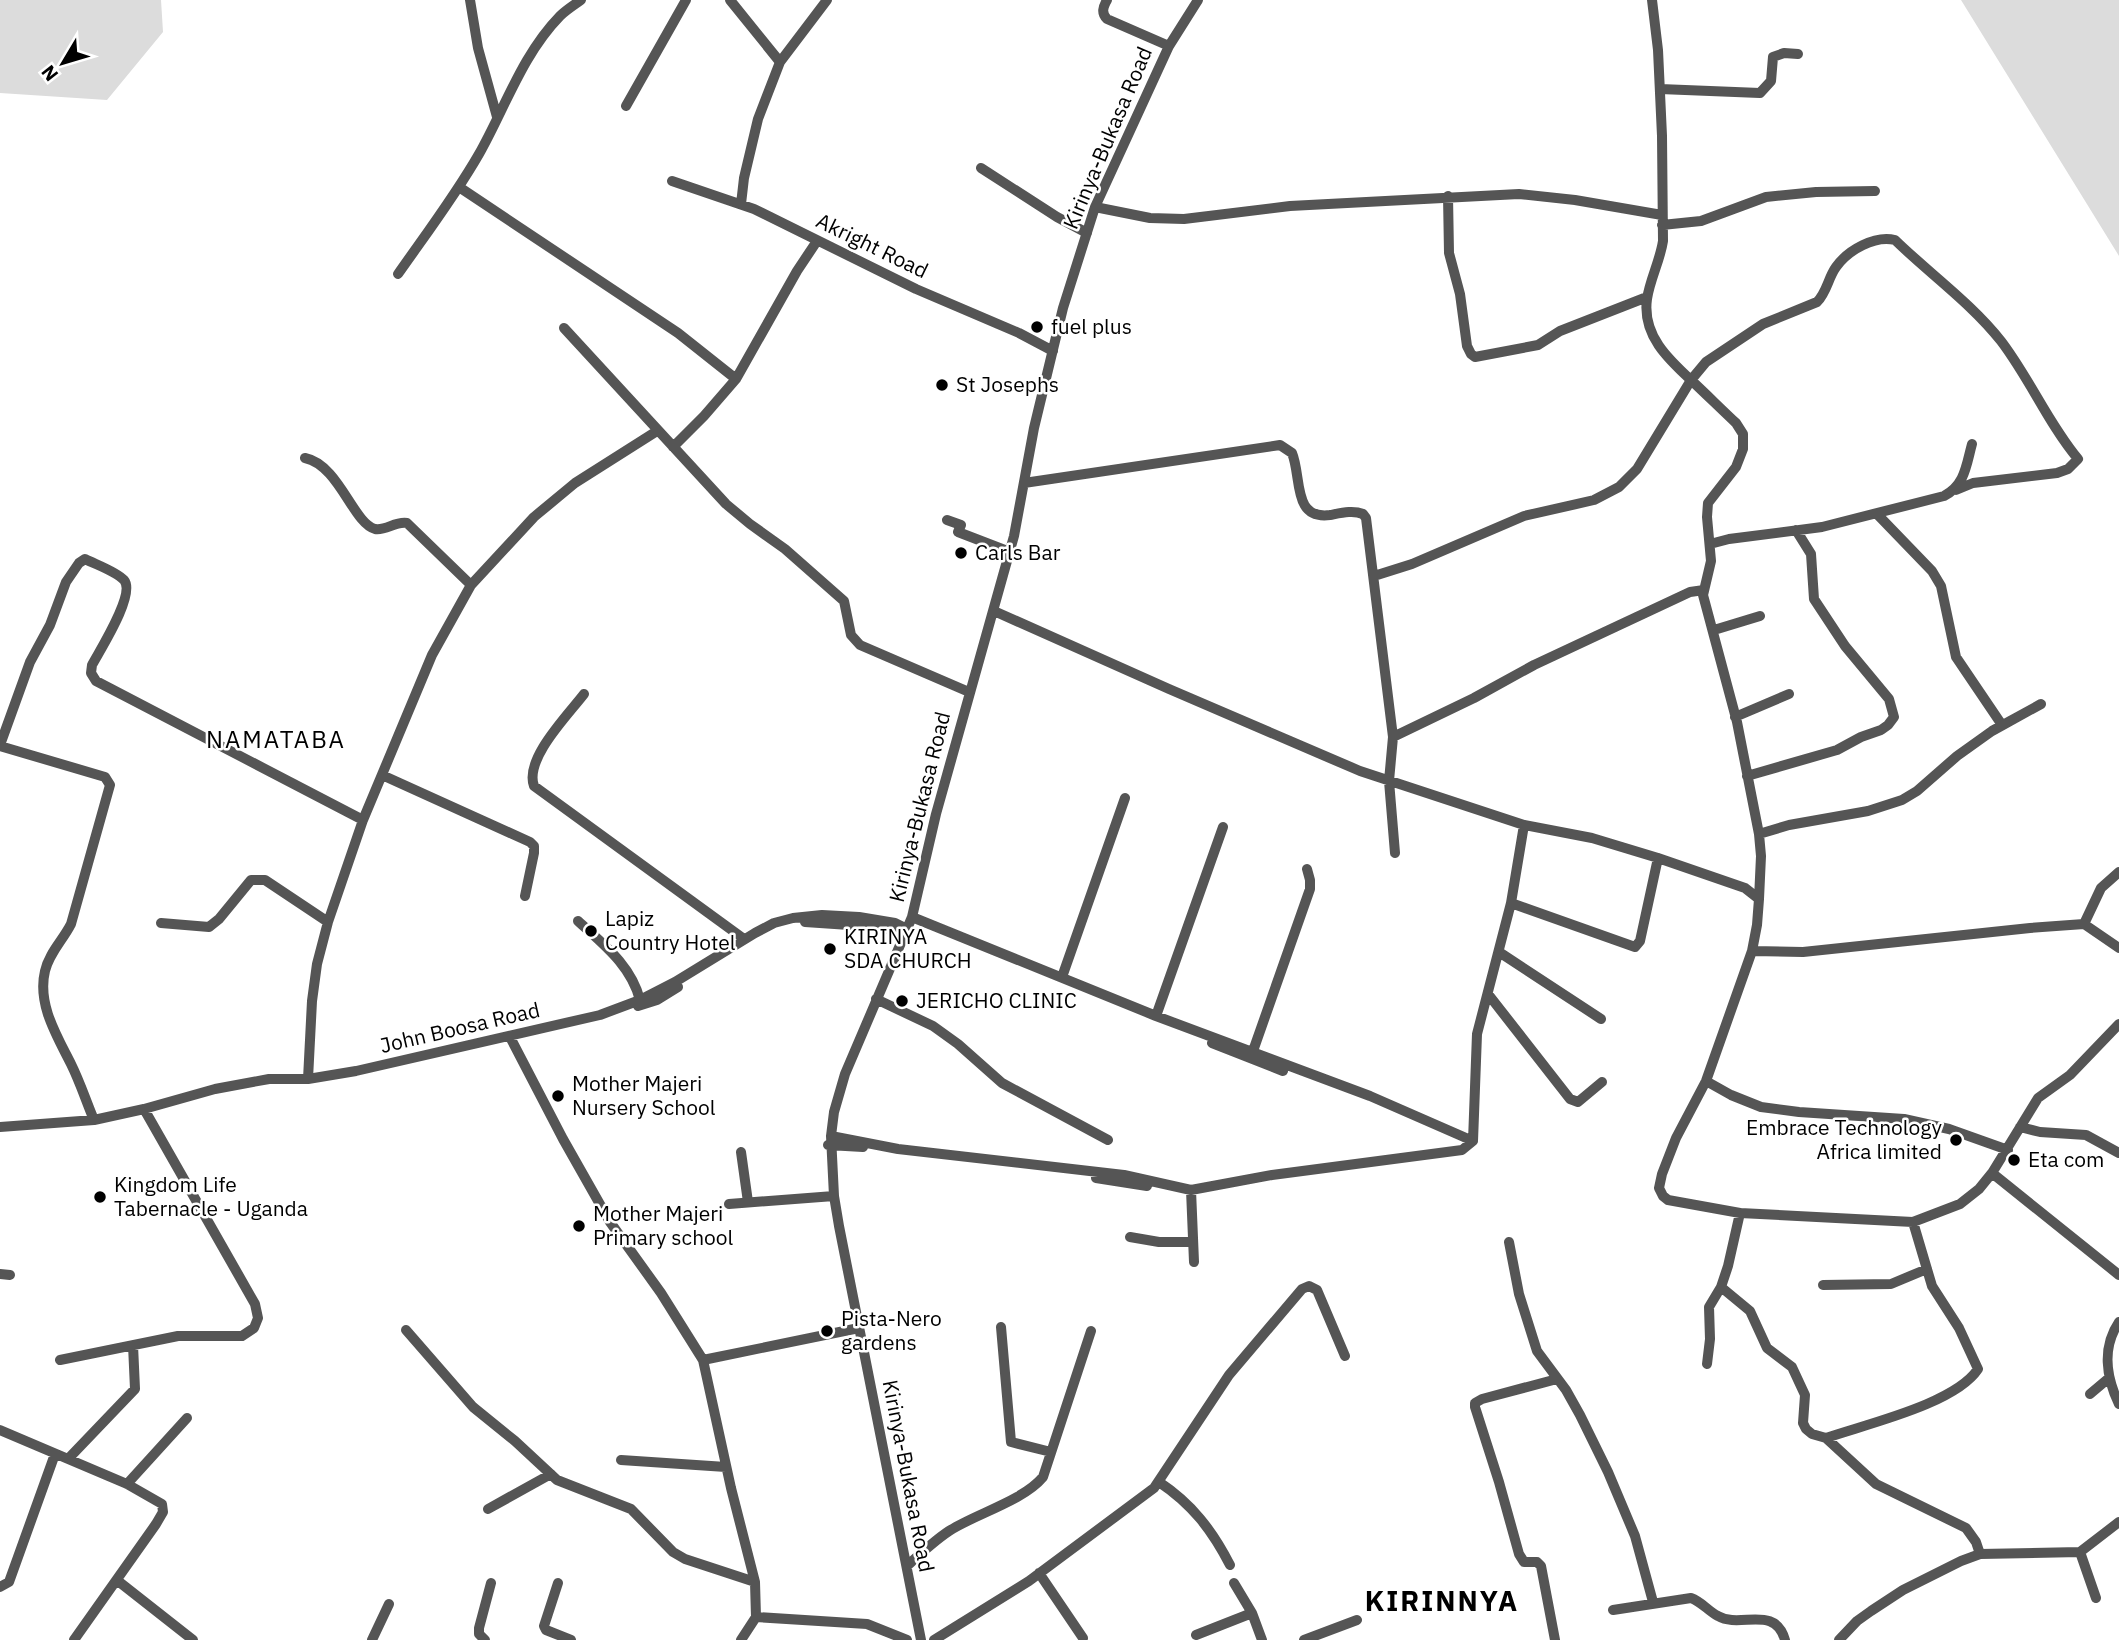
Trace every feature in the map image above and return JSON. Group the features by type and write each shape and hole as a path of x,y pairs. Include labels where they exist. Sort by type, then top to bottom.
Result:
{"street":[{"path":"470,0 478,48 497,117"},
{"path":"398,274 459,187 489,136 520,70 546,32 562,14 581,0"},
{"path":"626,106 686,0"},
{"path":"730,0 780,62"},
{"path":"741,204 744,178 758,119 780,62 827,0"},
{"path":"1107,0 1103,14 1107,19 1168,46"},
{"name":"Kirinya-Bukasa Road","path":"921,1640 834,1196 830,1141 839,1090 909,925 969,692 1010,552 1053,351 1087,233 1096,206 1168,46 1198,0"},
{"path":"1652,0 1660,89 1662,220 1661,255 1647,297 1646,312 1655,340 1664,356 1736,423 1743,434 1743,449 1736,467 1708,503 1711,561 1704,599 1735,717 1761,856 1758,925 1752,951 1706,1081 1676,1138 1659,1188 1662,1196 1668,1200 1740,1213 1913,1222 1947,1211 1979,1189 1992,1173 2038,1098 2070,1075 2119,1024"},
{"path":"1660,89 1760,93 1771,81 1773,57 1784,53 1798,54"},
{"path":"981,168 1087,233"},
{"name":"Akright Road","path":"672,181 716,198 741,204 916,289 1019,333 1053,351"},
{"path":"459,187 678,333 736,379"},
{"path":"1096,206 1150,218 1184,219 1290,206 1519,194 1574,200 1662,220 1700,221 1766,197 1816,192 1875,191"},
{"path":"1448,196 1450,253 1460,294 1467,346 1475,357 1538,345 1560,331 1647,297"},
{"path":"1374,576 1412,564 1524,516 1594,500 1619,487 1636,469 1691,380 1712,357 1763,324 1817,302 1822,298 1834,269 1842,260 1871,241 1886,237 1895,240 1962,300 2000,341 2064,443 2078,459 2068,469 2057,473 1973,483 1931,501 1822,527 1710,544"},
{"path":"673,447 736,379 817,241"},
{"path":"564,328 726,503 785,549 844,601 851,635 860,645 969,692"},
{"path":"308,1079 313,989 328,922 363,820 432,655 471,585 534,517 575,483 657,431"},
{"path":"1956,490 1972,444"},
{"path":"1024,483 1280,445 1292,453 1302,502 1312,514 1320,516 1358,512 1366,517 1393,737 1389,781 1395,853"},
{"path":"305,458 321,464 369,526 382,529 400,522 407,523 471,585"},
{"path":"1877,514 1932,571 1941,586 1956,657 2002,725"},
{"path":"947,520 961,525 958,532 1010,552"},
{"path":"1747,776 1837,750 1881,730 1894,716 1889,699 1845,646 1814,599 1811,554 1796,530"},
{"path":"94,1120 52,1027 43,989 49,958 63,940 71,923 110,785 105,777 0,746 30,662 50,625 66,582 79,563 85,559 122,578 127,584 128,591 123,606 92,666 91,673 96,681 363,820"},
{"path":"1393,737 1690,592 1704,590"},
{"path":"994,611 1169,689 1389,781 1524,825 1592,838 1658,858 1745,888 1759,899"},
{"path":"1714,630 1760,616"},
{"path":"584,694 534,763 531,776 534,786 744,939"},
{"path":"1735,717 1789,694"},
{"path":"1759,834 1789,825 1868,811 1902,800 1917,791 1957,756 2002,725 2041,704"},
{"path":"382,775 530,842 534,846 534,853 525,897"},
{"path":"1062,977 1125,798"},
{"path":"830,1141 1124,1175 1186,1192 1272,1175 1462,1150 1473,1140 1477,1034 1511,903 1524,825"},
{"path":"1156,1016 1223,827"},
{"path":"1511,903 1635,947 1640,941 1658,858"},
{"path":"1253,1051 1310,889 1307,869"},
{"path":"2084,925 2101,888 2119,872"},
{"path":"161,923 209,927 219,919 251,880 265,880 328,922"},
{"name":"John Boosa Road","path":"0,1127 94,1120 269,1079 308,1079 356,1071 600,1015 640,1000 686,976 744,939 774,923 793,918 821,915 859,917 909,925"},
{"path":"578,920 627,970 640,1000"},
{"name":"John Boosa Road","path":"448,1056 576,1025 657,1000 751,940 788,925 800,922 879,927 909,925"},
{"path":"909,925 1062,977 1156,1016 1370,1096 1473,1140"},
{"path":"909,925 1283,1071"},
{"path":"1752,951 1803,952 2084,925 2119,948"},
{"path":"1499,952 1601,1019"},
{"path":"1488,994 1570,1099 1577,1102 1602,1082"},
{"path":"876,999 933,1026 1002,1083 1108,1140"},
{"path":"510,1037 610,1222 661,1293 703,1360 755,1582 756,1617 741,1640"},
{"path":"1706,1081 1761,1107 1904,1119 1949,1129 2008,1150"},
{"path":"60,1360 178,1336 242,1336 254,1328 258,1318 255,1304 144,1109"},
{"path":"2020,1127 2040,1132 2086,1135 2119,1153"},
{"path":"741,1152 748,1202"},
{"path":"1992,1173 2119,1275"},
{"path":"1186,1192 1194,1262"},
{"path":"729,1204 834,1196"},
{"path":"1707,1364 1710,1339 1708,1312 1721,1287 1740,1213"},
{"path":"1826,1438 1903,1414 1960,1386 1976,1372 1978,1365 1959,1328 1936,1294 1913,1222"},
{"path":"1130,1237 1159,1242 1193,1242"},
{"path":"1509,1242 1519,1294 1537,1351 1580,1415 1613,1485 1634,1536 1653,1602"},
{"path":"1823,1285 1881,1286 1927,1269"},
{"path":"934,1640 1039,1573 1147,1494 1159,1482 1229,1375 1302,1289 1309,1286 1317,1290 1345,1356"},
{"path":"1721,1287 1750,1311 1767,1348 1792,1367 1805,1395 1803,1423 1812,1434 1826,1438 1876,1484 1966,1528 1976,1542 1980,1554"},
{"path":"2119,1322 2108,1341 2109,1378 2119,1404"},
{"path":"1001,1327 1011,1442 1051,1452"},
{"path":"703,1360 859,1328"},
{"path":"406,1330 480,1415 566,1485 631,1509 673,1552 685,1559 755,1582"},
{"path":"907,1566 949,1531 1035,1485 1043,1477 1091,1331"},
{"path":"68,1459 135,1389 132,1345"},
{"path":"1555,1640 1541,1566 1537,1562 1524,1562 1518,1554 1475,1403 1557,1378"},
{"path":"2090,1394 2109,1378"},
{"path":"127,1484 187,1418"},
{"path":"0,1430 127,1484 159,1501 163,1508 156,1524 118,1581 74,1640"},
{"path":"0,1587 9,1582 55,1454"},
{"path":"621,1460 726,1467"},
{"path":"488,1509 551,1474"},
{"path":"1159,1482 1175,1492 1214,1535 1230,1565"},
{"path":"1839,1640 1857,1621 1903,1590 1980,1554 2080,1552 2119,1522"},
{"path":"2080,1552 2096,1598"},
{"path":"1039,1573 1083,1638"},
{"path":"118,1581 192,1640"},
{"path":"485,1640 479,1634 479,1628 491,1583"},
{"path":"558,1583 544,1626 547,1630 571,1640"},
{"path":"1234,1583 1252,1613 1262,1640"},
{"path":"1613,1610 1691,1598 1703,1603 1720,1618 1773,1623 1783,1632 1785,1640"},
{"path":"372,1640 389,1604"},
{"path":"1196,1635 1252,1613"},
{"path":"756,1617 867,1623 907,1640"},
{"path":"1304,1640 1357,1620"}],"shaded area":[{"path":"0,0 161,0 163,32 107,100 0,93"},
{"path":"1961,0 2119,0 2119,256"}],"place":[{"name":"fuel plus","path":"1037,327"},
{"name":"St Josephs","path":"942,385"},
{"name":"Carls Bar","path":"961,553"},
{"name":"Lapiz Country Hotel","path":"591,931"},
{"name":"KIRINYA SDA CHURCH","path":"830,949"},
{"name":"JERICHO CLINIC","path":"902,1001"},
{"name":"Mother Majeri Nursery School","path":"558,1096"},
{"name":"Embrace Technology Africa limited","path":"1956,1140"},
{"name":"Eta com","path":"2014,1160"},
{"name":"Kingdom Life Tabernacle - Uganda","path":"100,1197"},
{"name":"Mother Majeri Primary school","path":"579,1226"},
{"name":"Pista-Nero gardens","path":"827,1331"}],"district":[{"name":"NAMATABA","path":"276,740"},
{"name":"KIRINNYA","path":"1442,1601"}]}
